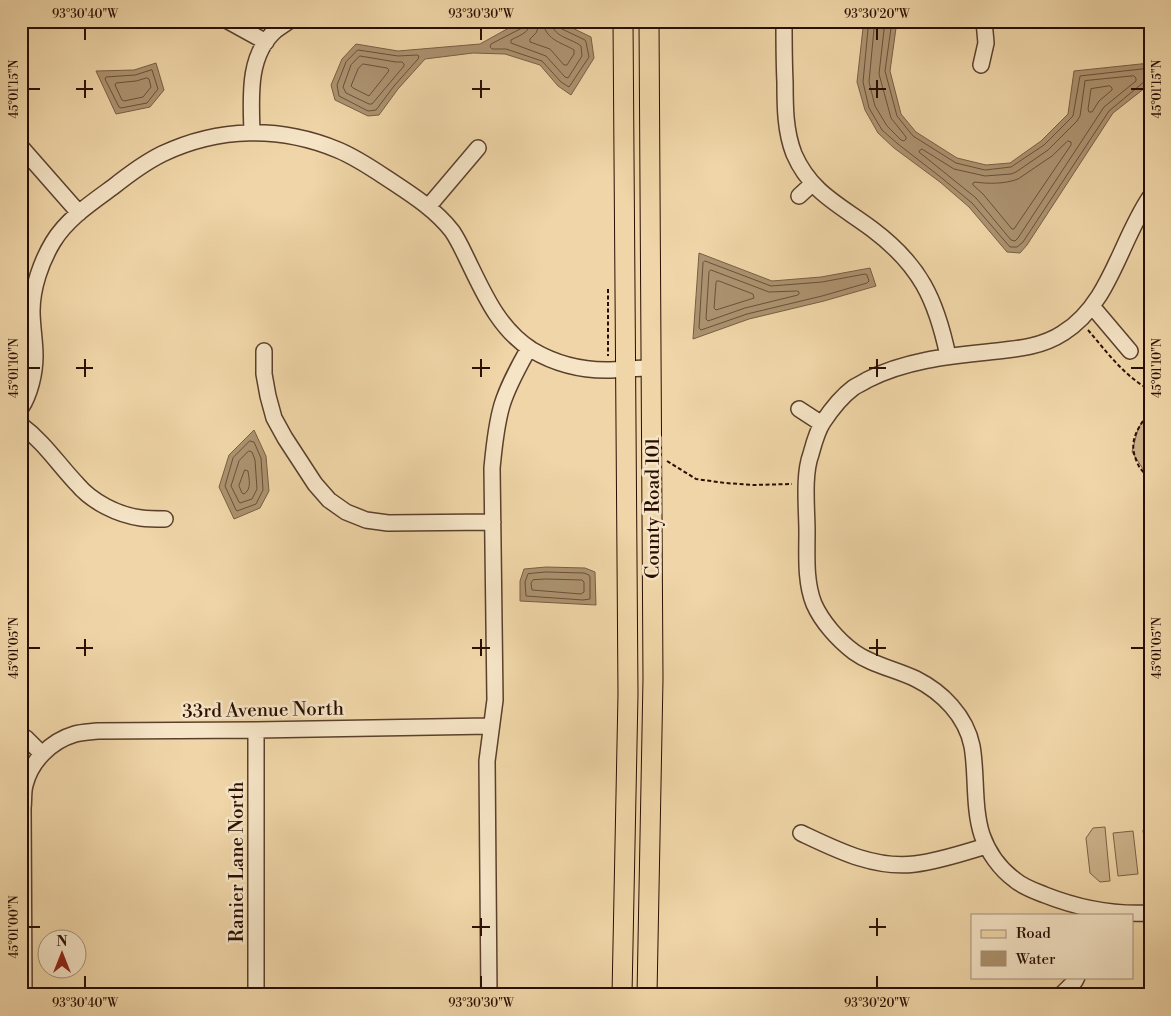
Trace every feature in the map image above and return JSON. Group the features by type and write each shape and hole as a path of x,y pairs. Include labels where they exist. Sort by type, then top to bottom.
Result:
{"main road":[{"name":"County Road 101","path":"622,995 628,694 623,21"},
{"name":"County Road 101","path":"647,995 653,679 649,21"}],"street":[{"path":"228,21 266,42"},
{"path":"252,132 250,96 252,80 262,50 266,42 276,31 289,21"},
{"path":"784,21 785,109 787,131 794,153 812,184 893,246 911,265 925,286 936,311 948,356"},
{"path":"981,65 986,43 984,21"},
{"path":"21,408 32,381 35,358 32,309 35,286 43,262 54,241 69,223 86,207 133,172 160,155 188,143 218,135 252,132 303,138 340,150 413,195 428,207 452,232 497,316 513,335 529,348 554,361 578,368 602,370 651,368"},
{"path":"21,148 79,214"},
{"path":"428,207 478,148"},
{"path":"799,196 812,184"},
{"path":"1150,197 1130,232 1105,286 1091,308 1080,320 1064,333 1044,343 1023,348 948,356 900,366 876,375 854,387 837,404 822,424 808,462 807,484 807,563 809,584 814,604 838,638 855,652 873,662 916,679 934,690 950,704 962,721 971,741 981,832 986,846 1000,866 1015,880 1032,890 1056,899 1104,913 1150,913"},
{"path":"1091,308 1097,312 1130,351"},
{"path":"488,995 487,760 490,726 495,700 492,468 502,405 514,375 529,348"},
{"path":"264,351 264,374 274,418 315,484 329,500 346,512 366,520 388,523 493,522"},
{"path":"799,409 822,424"},
{"path":"21,425 33,434 49,451 79,487 97,501 118,512 141,518 165,519"},
{"name":"33rd Avenue North","path":"42,754 58,741 75,734 98,731 490,726"},
{"name":"Ranier Lane North","path":"256,730 256,995"},
{"path":"24,995 23,808 25,786 31,770 42,754 26,738"},
{"path":"801,833 836,850 861,859 887,864 914,864 940,860 986,846"},
{"path":"1061,995 1076,978"}],"path":[{"path":"1080,320 1112,358 1144,387 1150,390"},
{"path":"1150,410 1133,440 1132,452 1138,466 1150,477"},
{"path":"664,460 696,479 744,484 807,484"}],"shaded area":[{"path":"1150,410 1150,477 1132,452 1138,429"},
{"path":"1105,827 1110,881 1100,882 1090,873 1086,838 1093,828"},
{"path":"1150,829 1150,872 1148,873 1143,830"},
{"path":"1133,831 1138,874 1118,876 1113,833"}],"water":[{"path":"535,21 558,21 591,37 594,58 571,95 558,86 540,65 505,54 473,53 425,59 398,89 379,115 368,116 335,100 331,85 342,59 356,44 398,51 480,44 516,24"},
{"path":"862,21 897,21 890,71 901,114 916,132 957,158 986,165 1010,163 1041,141 1068,114 1074,71 1150,63 1150,84 1113,113 1027,245 1020,253 1007,252 969,207 940,182 894,148 878,133 865,110 857,82 863,28"},
{"path":"156,63 164,90 150,107 116,114 96,71 134,70"},
{"path":"699,253 772,281 821,277 870,268 876,286 749,319 693,339"},
{"path":"254,430 266,456 269,491 260,508 234,519 219,487 229,455"},
{"path":"546,567 585,568 595,572 596,605 520,601 520,581 524,569"}]}
